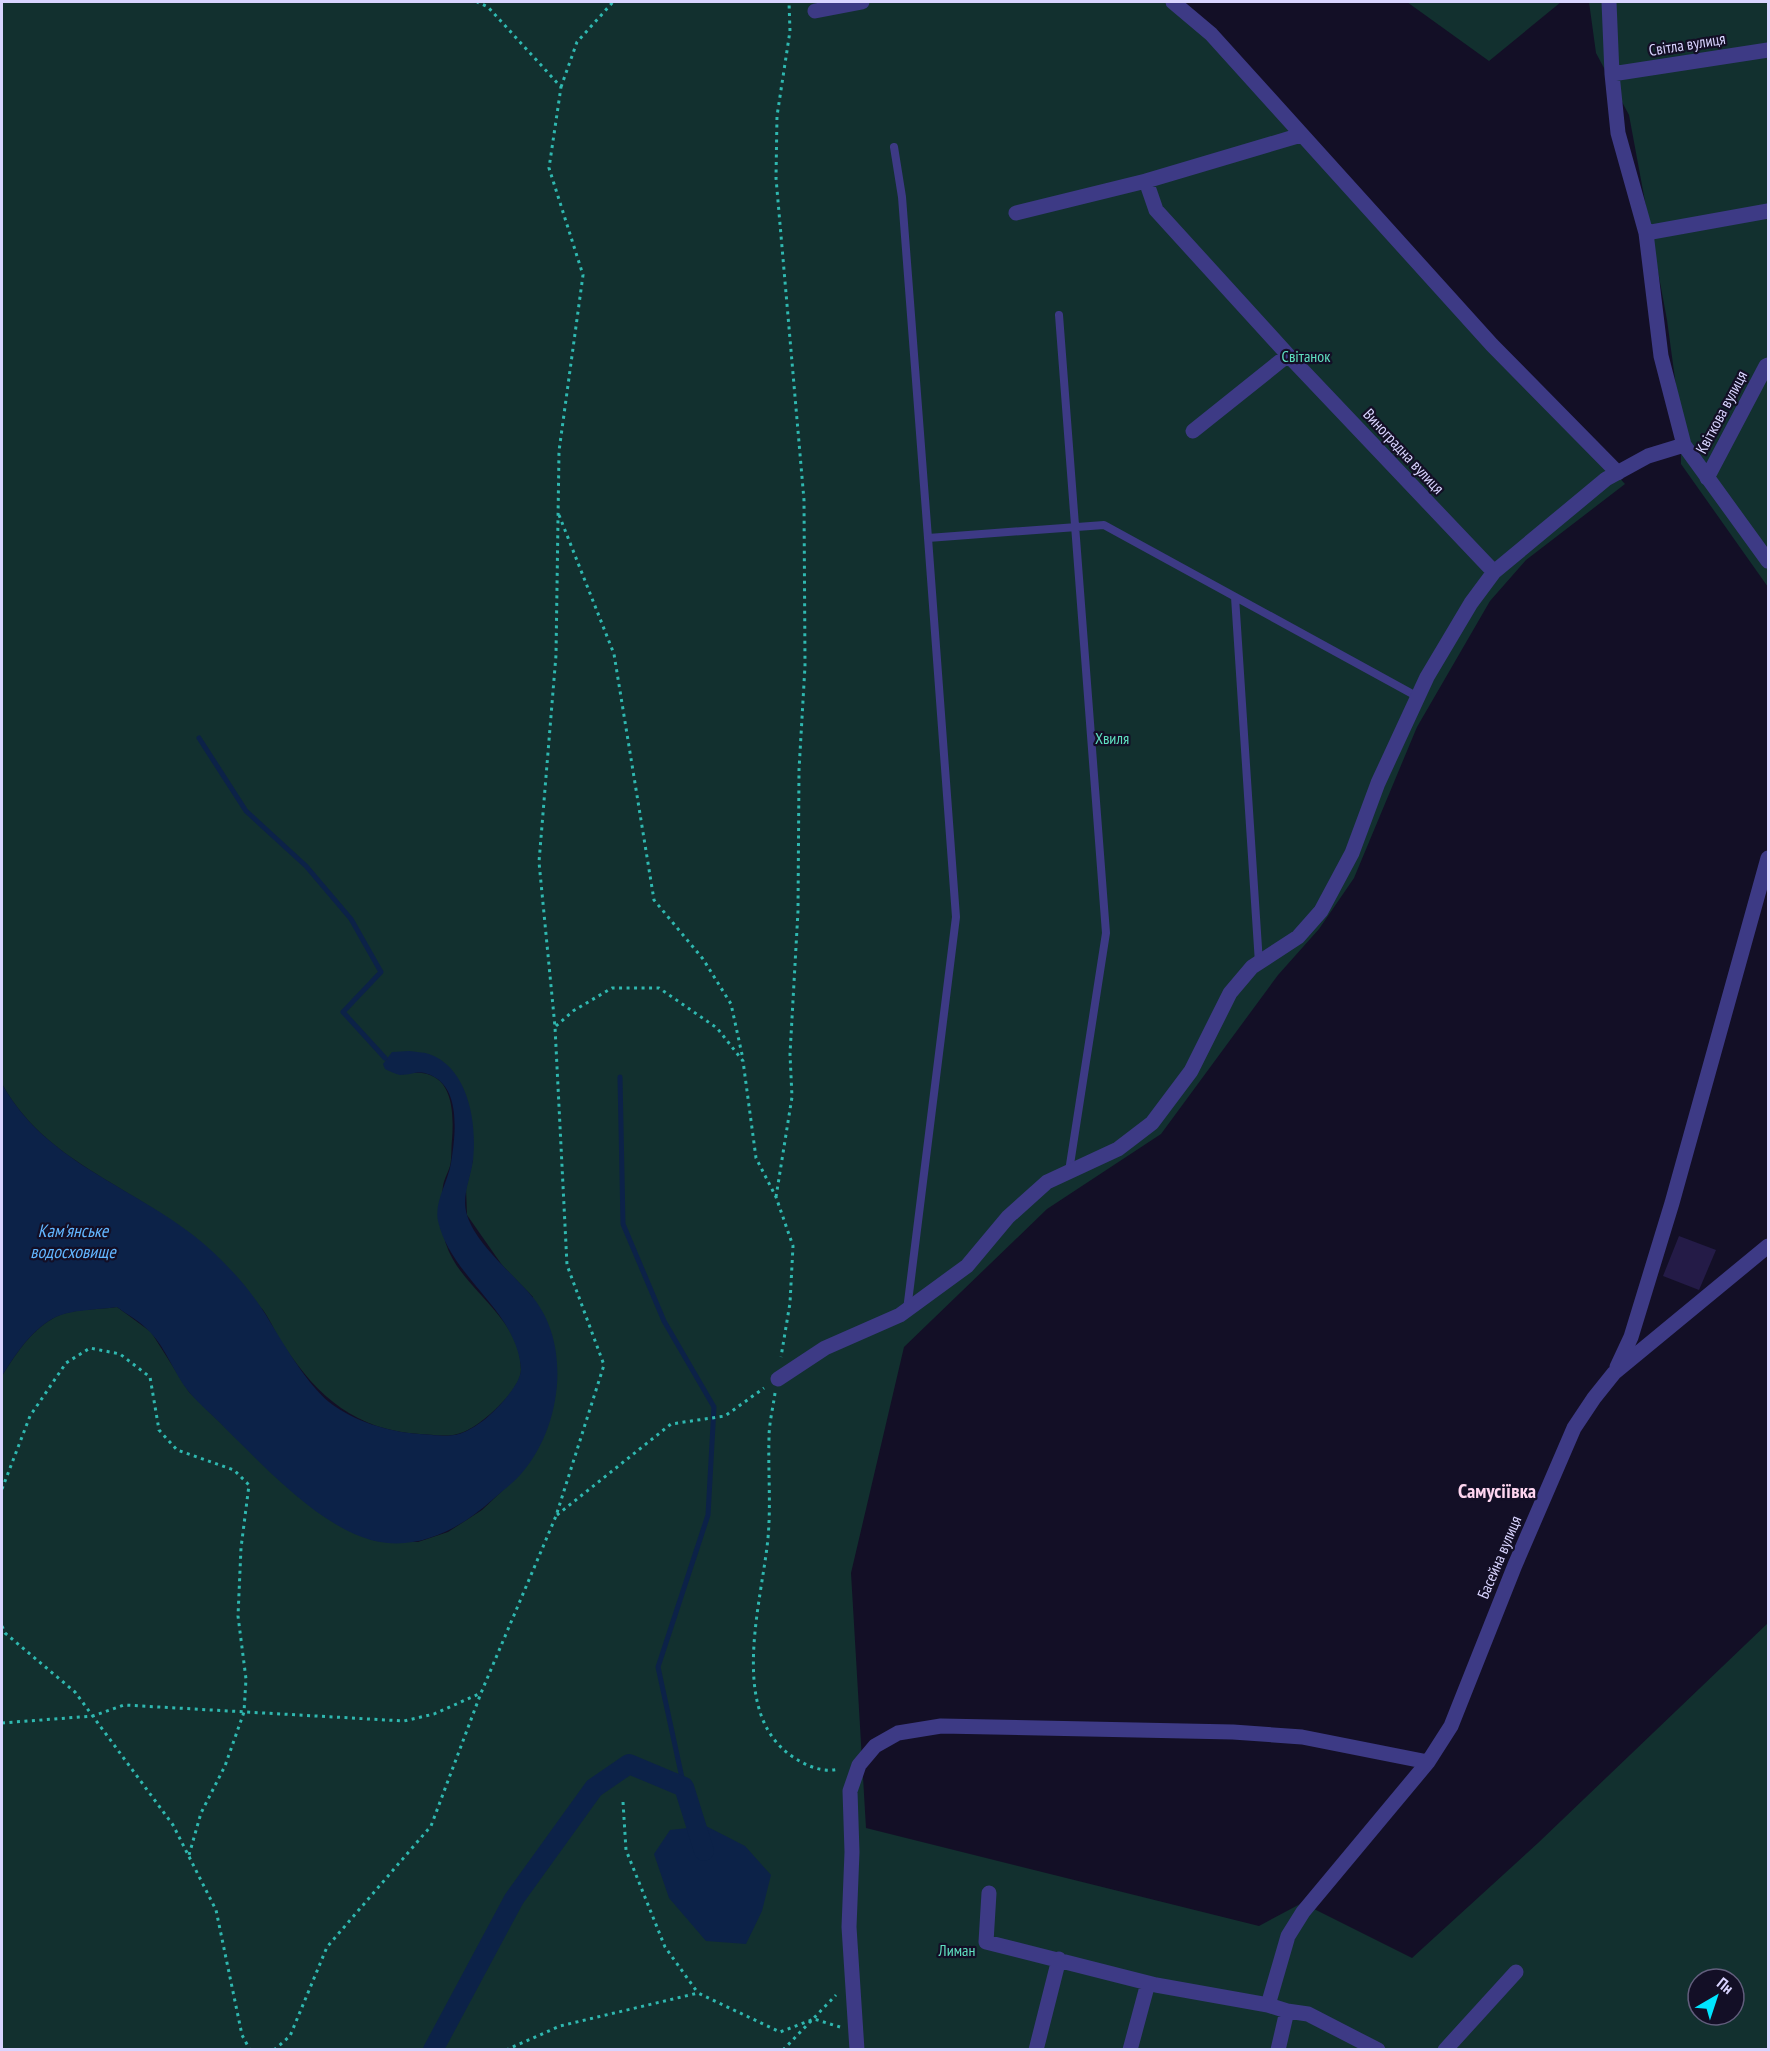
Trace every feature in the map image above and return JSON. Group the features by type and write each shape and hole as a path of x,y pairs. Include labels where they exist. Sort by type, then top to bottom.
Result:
{"street":[{"path":"815,11 862,2"},
{"path":"1173,2 1211,34 1492,345 1618,472"},
{"path":"1609,2 1612,74 1618,133 1646,233 1661,356 1684,445 1768,561"},
{"name":"Світла вулиця","path":"1612,74 1768,50"},
{"path":"1016,213 1146,181 1301,135"},
{"name":"Виноградна вулиця","path":"1146,181 1156,210 1288,355 1494,572"},
{"path":"1646,233 1768,211"},
{"path":"1193,431 1288,355"},
{"name":"Квіткова вулиця","path":"1707,478 1768,365"},
{"path":"778,1378 825,1348 907,1311 967,1266 1008,1217 1047,1182 1118,1149 1152,1123 1191,1071 1230,993 1259,963 1298,937 1321,911 1352,853 1378,783 1418,697 1471,603 1494,572 1554,520 1618,472 1648,456 1684,445"},
{"path":"1614,1373 1631,1337 1672,1203 1768,858"},
{"path":"1614,1373 1768,1246"},
{"name":"Басейна вулиця","path":"1268,2005 1288,1936 1303,1912 1428,1762 1451,1726 1515,1565 1574,1428 1614,1373"},
{"path":"857,2049 849,1927 852,1851 850,1791 859,1765 875,1746 898,1733 940,1726 1256,1734 1302,1737 1428,1762"},
{"path":"989,1893 986,1942 1148,1983 1308,2014 1378,2049"},
{"path":"1036,2049 1059,1959"},
{"path":"1445,2049 1516,1972"},
{"path":"1130,2049 1148,1983"},
{"path":"1278,2049 1287,2011"}],"lane":[{"path":"894,147 902,197 956,917 907,1311"},
{"path":"1059,315 1106,933 1069,1171"},
{"path":"928,538 1104,525 1418,697"},
{"path":"1234,597 1259,963"}],"path":[{"path":"477,2 488,7 561,87"},
{"path":"274,2049 290,2036 327,1947 431,1826 481,1693 556,1516 604,1365 567,1265 555,1027 539,862 556,655 559,451 583,275 549,168 561,87 577,42 613,2"},
{"path":"776,1197 792,1097 790,1054 798,912 799,770 805,666 804,500 776,178 777,116 790,32 789,2"},
{"path":"558,514 614,654 654,900 703,958 731,1004 743,1061 756,1158 776,1197 794,1246 790,1303 768,1436 771,1489 768,1540 751,1656 762,1720 784,1751 807,1766 831,1771 859,1765"},
{"path":"555,1027 573,1011 612,988 659,988 717,1029 743,1061"},
{"path":"2,1490 30,1416 66,1363 90,1348 120,1354 150,1377 159,1430 177,1450 204,1462 234,1470 249,1485 241,1548 238,1616 246,1679 244,1712 225,1766 201,1813 189,1855"},
{"path":"556,1516 671,1424 725,1416 778,1378"},
{"path":"2,1626 5,1633 75,1692 173,1825 216,1910 242,2035 250,2049"},
{"path":"2,1723 93,1716 124,1706 404,1721 434,1714 481,1693"},
{"path":"623,1802 626,1850 665,1947 698,1993 780,2032 814,2019 856,2032"},
{"path":"783,2049 814,2019 853,1975"},
{"path":"506,2049 560,2026 698,1993"}],"green space":[{"path":"2,2 1177,2 1213,31 1625,484 1526,560 1490,601 1417,727 1354,878 1319,929 1278,975 1161,1134 1047,1209 904,1347 851,1573 866,1828 1259,1926 1302,1903 1412,1958 1538,1843 1768,1623 1768,2049 2,2049 2,1376 18,1352 37,1330 59,1315 117,1307 151,1332 189,1392 244,1446 375,1541 418,1542 448,1532 482,1510 522,1472 533,1297 502,1265 467,1215 466,1189 473,1160 444,1063 400,1075 416,1073 429,1075 439,1080 446,1088 450,1099 453,1126 451,1163 442,1191 446,1244 464,1276 511,1334 518,1351 521,1370 520,1377 511,1392 491,1413 464,1432 445,1436 397,1431 377,1426 341,1408 326,1396 297,1365 263,1310 216,1259 162,1214 74,1159 47,1138 23,1114 2,1084"},
{"path":"1407,2 1561,2 1489,61"},
{"path":"1589,2 1768,2 1768,587 1681,464 1681,423 1667,320 1629,115 1596,53"}],"water":[{"name":"Кам'янське водосховище","path":"409,1051 429,1054 443,1061 462,1084 471,1114 474,1146 465,1201 467,1215 486,1247 530,1294 544,1314 557,1360 557,1385 553,1409 546,1433 535,1455 518,1478 479,1511 452,1529 406,1543 375,1541 354,1534 334,1523 314,1510 275,1477 198,1401 184,1385 156,1338 143,1325 117,1307 75,1312 52,1319 30,1337 2,1376 2,1084 20,1111 64,1152 168,1217 213,1252 251,1293 294,1361 320,1394 339,1409 372,1424 396,1431 419,1434 460,1434 484,1420 501,1404 517,1382 521,1369 517,1348 496,1311 456,1260 445,1241 437,1214 453,1153 455,1129 453,1105 444,1085 436,1078 421,1073 400,1075 385,1069 383,1064 392,1052"},
{"path":"706,1826 745,1846 771,1875 762,1911 746,1944 706,1941 669,1898 654,1854 670,1830"}],"building":[{"path":"1679,1236 1716,1250 1699,1290 1663,1276"}],"waterway":[{"path":"199,738 246,811 306,866 351,919 381,972 343,1012 385,1058"},
{"path":"620,1077 623,1224 664,1321 714,1407 708,1515 658,1667 684,1787"},
{"path":"433,2050 514,1899 594,1788 629,1764 684,1787 704,1851"}],"district":[{"name":"Самусіївка","path":"1497,1491"}],"park label":[{"name":"Світанок","path":"1306,356"},
{"name":"Хвиля","path":"1112,738"},
{"name":"Лиман","path":"957,1950"}]}
